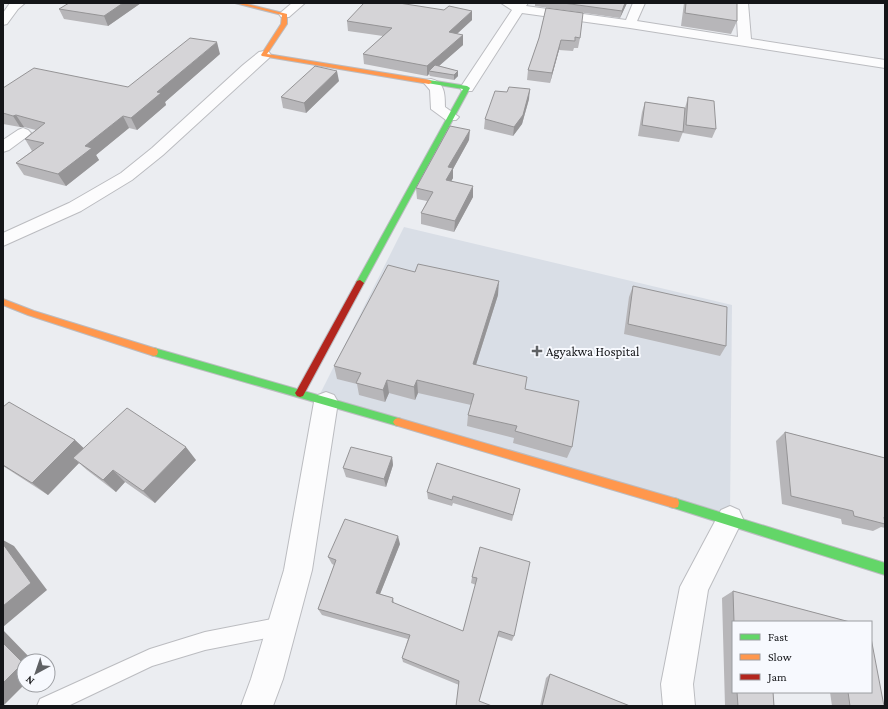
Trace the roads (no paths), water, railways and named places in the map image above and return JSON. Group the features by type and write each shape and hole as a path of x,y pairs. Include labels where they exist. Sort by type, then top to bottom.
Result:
{"street":[{"path":"3,20 14,6 19,3"},
{"path":"238,3 285,14"},
{"path":"3,240 98,193 142,165 264,55 284,24 285,14 299,3"},
{"path":"630,24 640,3"},
{"path":"742,3 745,42"},
{"path":"300,393 467,88 516,5 885,64"},
{"path":"264,55 467,88"},
{"path":"431,83 438,89 438,109 451,117"},
{"path":"3,147 23,133"},
{"path":"3,302 31,313 196,365 300,393 326,402 730,519 885,569"},
{"path":"257,706 298,570 326,402"},
{"path":"679,706 677,684 694,587 730,519"}],"lane":[{"path":"47,706 150,658 205,641 282,626"}],"place":[{"name":"Agyakwa Hospital","path":"537,351"}]}
